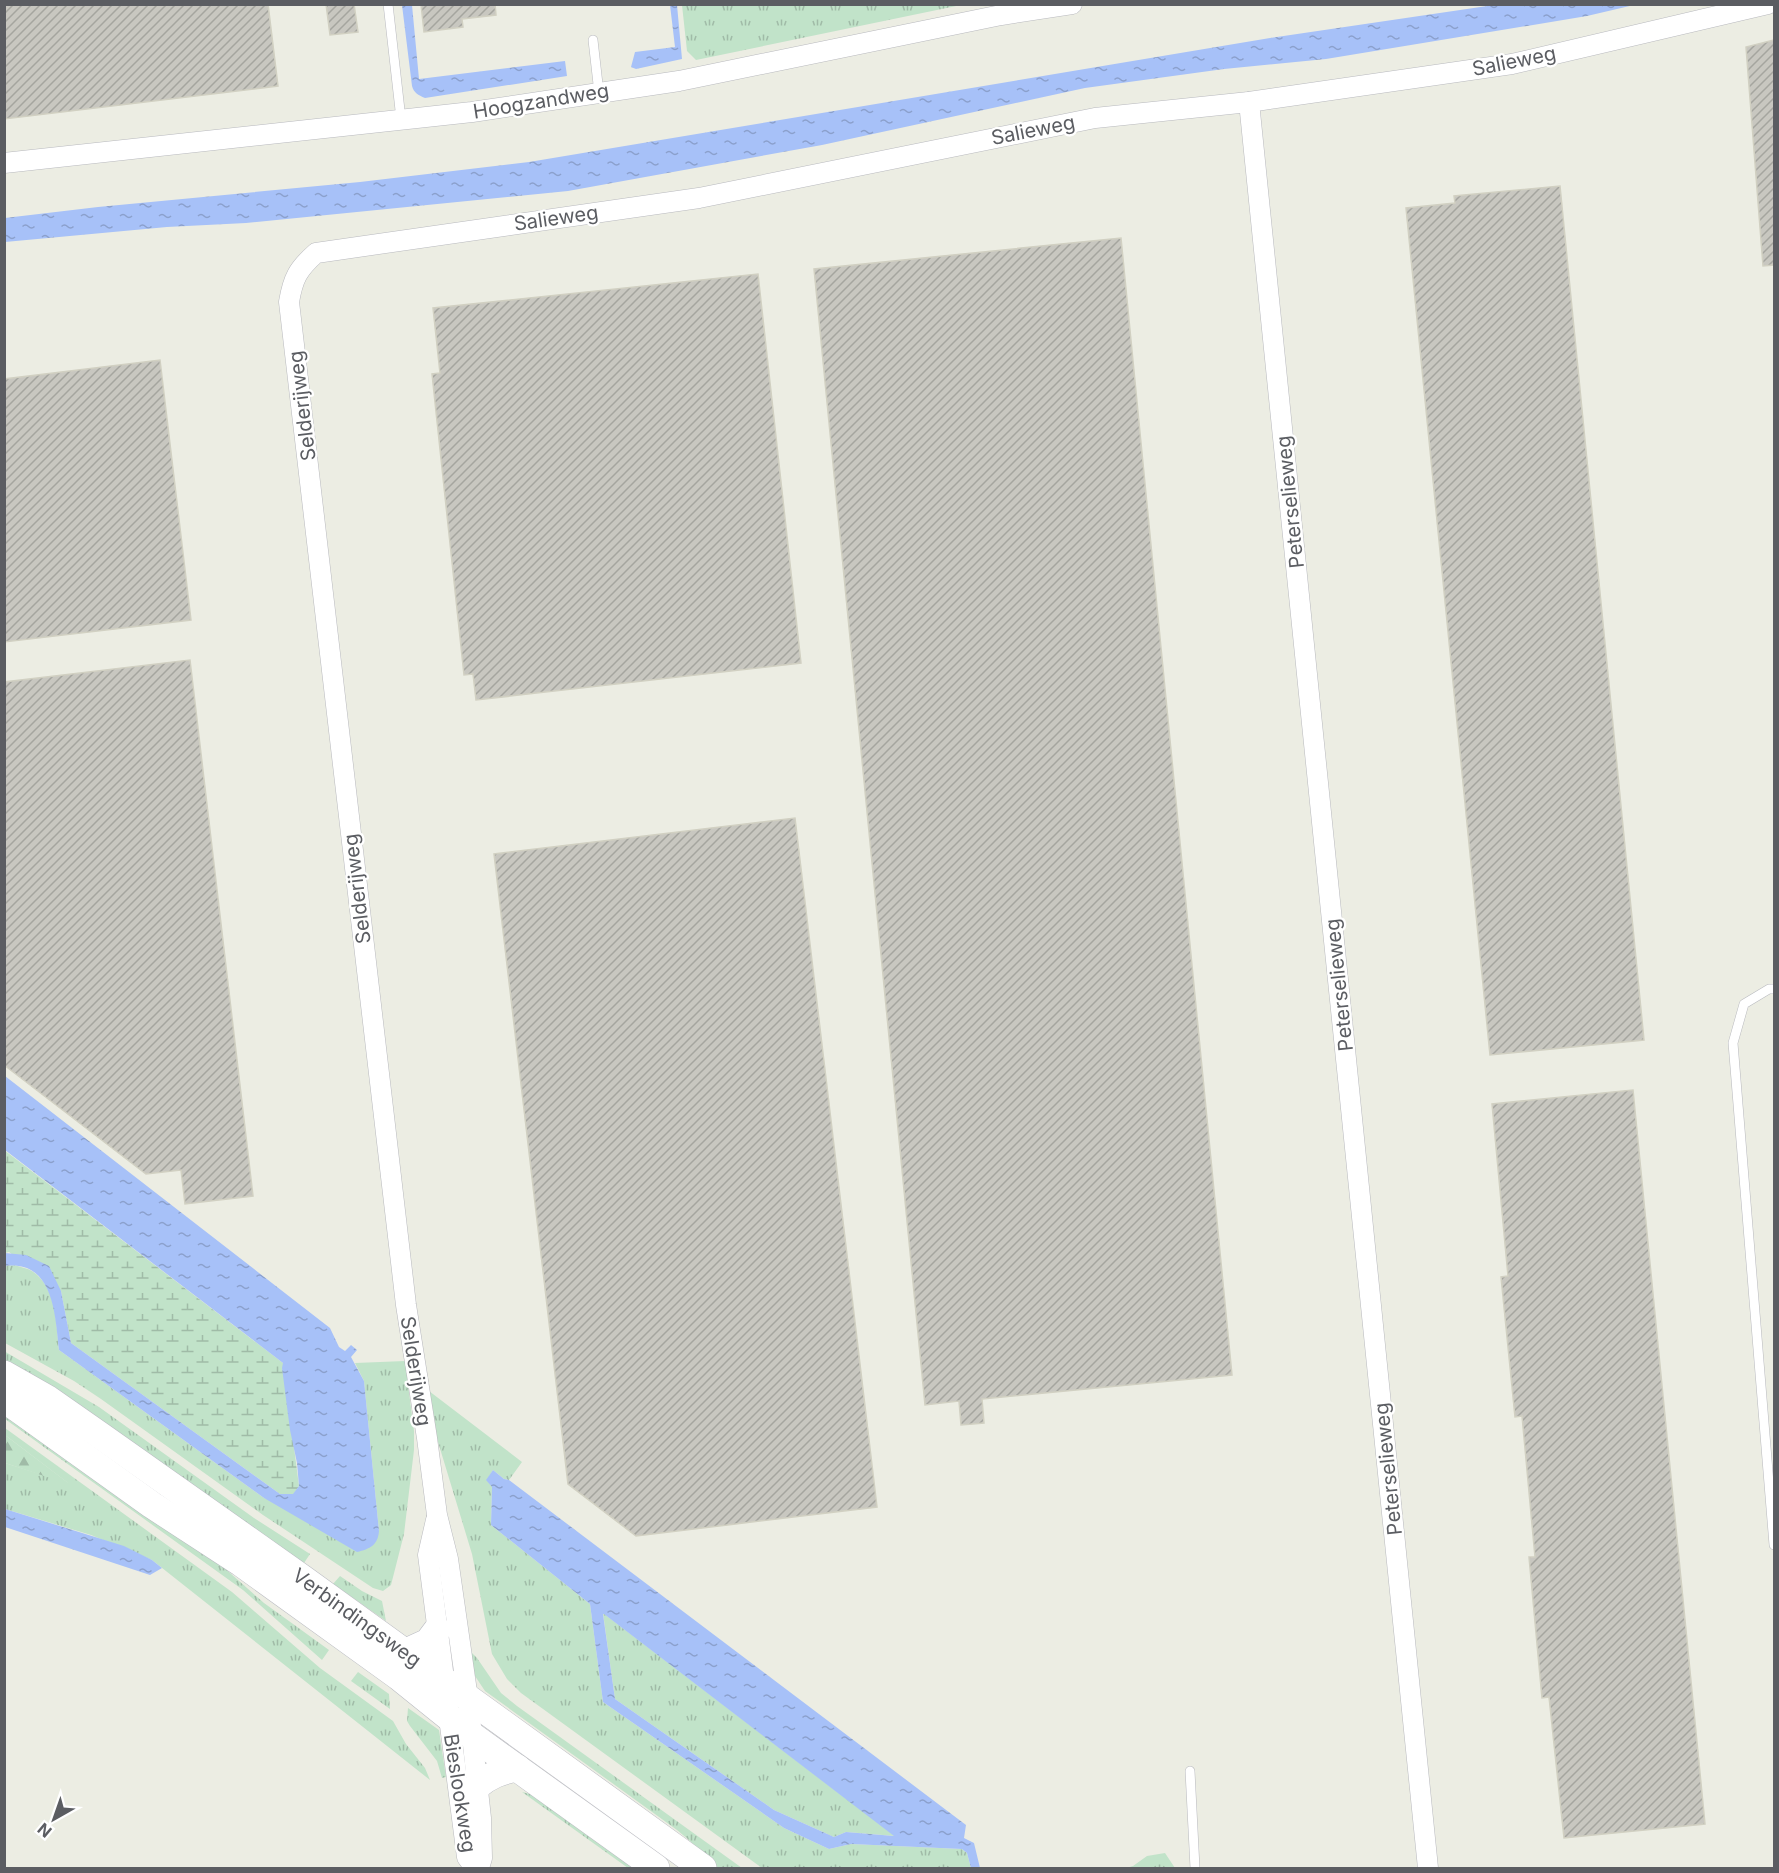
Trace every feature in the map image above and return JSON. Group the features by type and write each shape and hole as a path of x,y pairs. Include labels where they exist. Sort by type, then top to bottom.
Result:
{"street":[{"name":"Hoogzandweg","path":"4,163 472,112 679,81 1002,15 1072,4"},
{"name":"Salieweg","path":"303,265 316,253 699,198 1095,118 1249,102 1512,64 1768,4"},
{"name":"Peterselieweg","path":"1249,102 1428,1869"},
{"name":"Selderijweg","path":"303,265 293,282 290,302 406,1305 437,1515 448,1559 458,1707"},
{"name":"Verbindingsweg","path":"4,1374 48,1399 101,1436 444,1682 471,1735 656,1869"},
{"name":"Verbindingsweg","path":"4,1400 152,1505 241,1563 399,1677 458,1707 703,1869"},
{"name":"Selderijweg","path":"437,1515 428,1555 444,1682"},
{"path":"404,1653 428,1642 437,1630"},
{"name":"Bieslookweg","path":"458,1707 467,1857 477,1869 482,1858 471,1735"},
{"path":"477,1786 489,1776 517,1768"}],"lane":[{"path":"388,4 401,119"},
{"path":"593,40 599,93"},
{"path":"1774,988 1744,1004 1733,1043 1774,1545"},
{"path":"1190,1771 1196,1869"}],"green space":[{"path":"682,4 961,5 696,60 687,51"},
{"path":"4,1150 283,1363 299,1486 294,1494 280,1494 71,1343 61,1291 9,1252 5,1253"},
{"path":"14,1265 32,1271 46,1286 54,1307 59,1350 264,1498 379,1531 364,1381 355,1363 405,1361 414,1431 414,1450 404,1534 391,1585 383,1591 373,1588 263,1515 74,1381 5,1343 4,1266"},
{"path":"4,1351 99,1407 254,1518 310,1554 304,1563 5,1367"},
{"path":"429,1391 522,1462 509,1480 504,1479 493,1470 487,1480 492,1487 491,1525 590,1604 603,1702 784,1828 829,1849 851,1844 962,1849 967,1853 971,1868 762,1868 521,1693 507,1679 492,1654 472,1554 435,1432"},
{"path":"5,1406 212,1557 264,1603 329,1650 322,1660 243,1590 5,1419"},
{"path":"5,1428 232,1592 320,1668 393,1721 406,1744 425,1768 430,1780 152,1560 91,1535 5,1509 5,1463 68,1483 5,1435"},
{"path":"5,1435 71,1485 5,1463"},
{"path":"340,1576 382,1601 386,1621 333,1584"},
{"path":"603,1613 895,1836 846,1832 834,1837 774,1810 615,1699"},
{"path":"470,1651 501,1693 517,1706 742,1868 715,1868 677,1830 485,1691 475,1676"},
{"path":"358,1672 389,1694 390,1709 351,1681"},
{"path":"408,1708 439,1730 446,1777 442,1778 437,1761 407,1721"},
{"path":"522,1792 534,1795 644,1868 628,1868"},
{"path":"1165,1853 1175,1868 1126,1868 1147,1856"}],"water":[{"path":"402,5 412,5 419,79 565,61 567,76 425,98 417,94 412,86"},
{"path":"670,5 677,5 682,59 636,69 631,67 635,52 675,47"},
{"path":"1494,5 1634,5 1587,16 1326,59 1224,69 1085,88 822,145 568,191 246,223 167,227 5,242 5,218 360,182 529,162 1270,38"},
{"path":"5,1076 330,1328 339,1347 345,1351 351,1345 357,1350 351,1357 364,1381 379,1531 377,1540 372,1546 357,1552 264,1498 59,1350 53,1306 43,1281 34,1272 21,1266 5,1266 5,1253 26,1255 49,1266 61,1291 71,1343 280,1494 293,1494 299,1486 283,1363 5,1150"},
{"path":"493,1470 504,1479 509,1480 966,1825 964,1838 974,1843 980,1868 971,1868 967,1853 962,1849 851,1844 829,1849 784,1828 603,1702 590,1604 491,1525 492,1487 486,1480","holes":["604,1614 894,1836 846,1832 834,1837 774,1810 615,1699"]},
{"path":"5,1509 124,1546 152,1560 162,1568 150,1575 5,1527"}],"building":[{"path":"4,4 268,4 278,86 4,119"},
{"path":"326,4 354,4 358,32 330,35"},
{"path":"421,4 495,4 496,15 462,19 463,27 424,32"},
{"path":"1774,40 1774,265 1763,266 1746,47"},
{"path":"1560,186 1644,1040 1490,1055 1406,208 1455,203 1454,196"},
{"path":"1121,238 1232,1375 982,1399 984,1423 961,1425 959,1401 925,1405 814,269"},
{"path":"758,274 801,663 476,700 473,674 464,675 432,374 440,373 433,308"},
{"path":"160,360 191,620 4,642 4,379"},
{"path":"190,660 253,1196 185,1204 181,1170 146,1174 4,1065 4,682"},
{"path":"795,818 877,1507 636,1536 568,1484 494,854"},
{"path":"1633,1090 1705,1824 1564,1838 1549,1697 1542,1698 1529,1557 1535,1557 1522,1416 1515,1417 1501,1277 1508,1276 1492,1104"}]}
